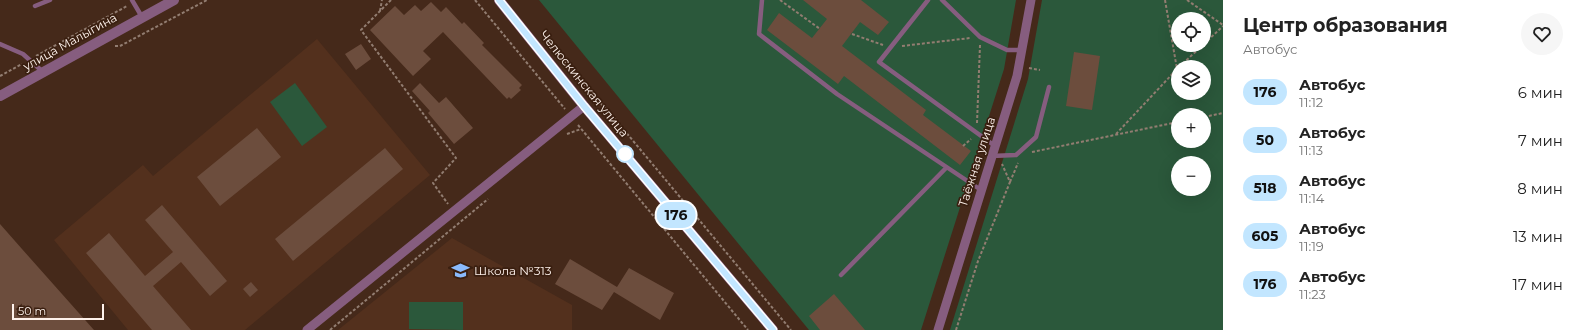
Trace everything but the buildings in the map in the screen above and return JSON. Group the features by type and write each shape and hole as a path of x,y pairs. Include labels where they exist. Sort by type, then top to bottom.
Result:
{"street":[{"name":"улица Малыгина","path":"0,96 174,0"},
{"name":"Челюскинская улица","path":"499,0 584,106 773,330"},
{"name":"Таёжная улица","path":"938,330 981,190 995,156 995,146 1017,76 1031,0"},
{"path":"307,330 584,106"}],"lane":[{"path":"35,6 50,0"},
{"path":"762,0 760,34 837,94 981,190"},
{"path":"928,0 879,62 995,146"},
{"path":"942,0 980,37 1007,50 1022,50"},
{"path":"133,1 142,17"},
{"path":"0,44 23,54 43,72"},
{"path":"995,156 1016,155 1036,137 1050,87"},
{"path":"841,275 946,168"}],"path":[{"path":"380,10 382,0"},
{"path":"391,0 361,30 456,158 433,183 453,212"},
{"path":"475,0 748,330"},
{"path":"780,0 820,29"},
{"path":"1164,0 1176,60"},
{"path":"1187,0 1223,26 1211,37"},
{"path":"0,76 116,12 133,1"},
{"path":"116,12 118,16"},
{"path":"852,34 890,48 980,37 977,134 963,146"},
{"path":"1186,60 1195,52"},
{"path":"557,53 629,136 791,330"},
{"path":"1024,67 1040,70"},
{"path":"1115,135 1171,75"},
{"path":"1211,116 1223,113"},
{"path":"1016,155 1171,123"},
{"path":"565,135 581,129"},
{"path":"956,330 978,261 1021,154"},
{"path":"995,156 1010,182"},
{"path":"330,330 493,195"}],"shaded area":[{"path":"317,39 430,175 245,330 128,330 54,240 143,165 153,176"},
{"name":"Школа №313","path":"452,238 572,305 572,330 338,330"}],"green space":[{"path":"539,0 1016,0 1004,69 921,330 809,330"},
{"path":"1042,0 1223,0 1223,330 950,330 1028,79"},
{"path":"295,83 327,127 302,146 270,102"},
{"path":"409,302 463,302 463,330 409,329"}],"bus line":[{"name":"176","path":"499,0 584,106 773,330"}],"place":[{"name":"Школа №313","path":"461,271"}]}
